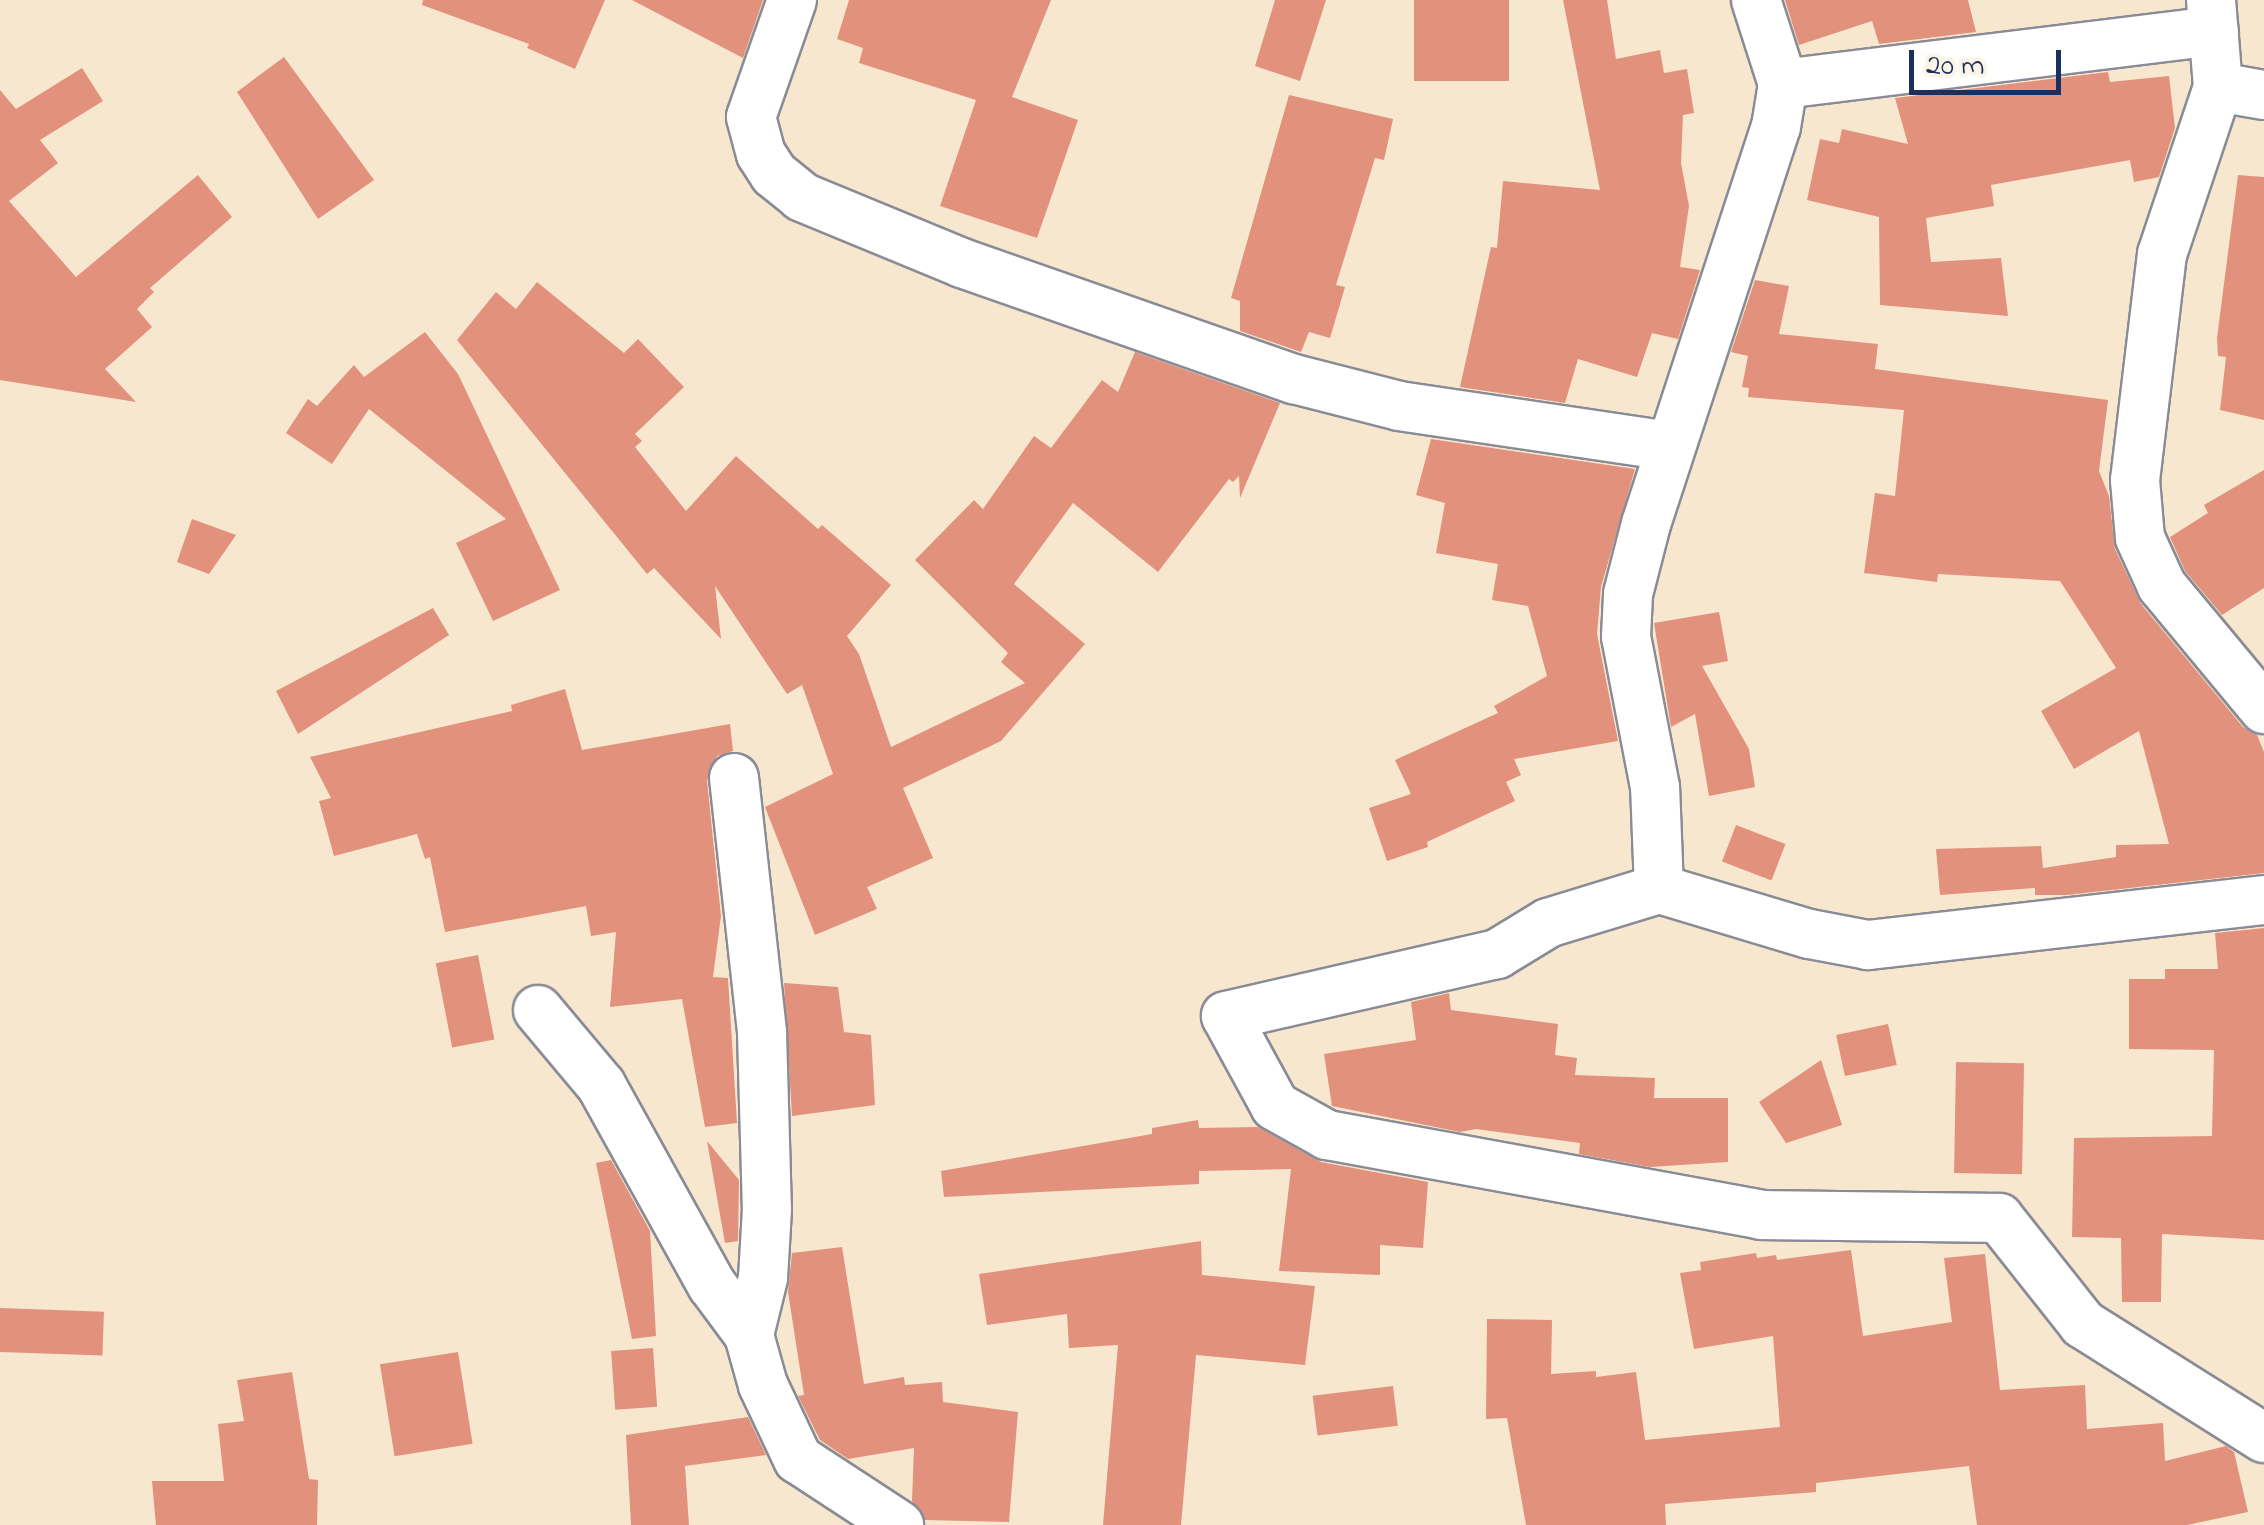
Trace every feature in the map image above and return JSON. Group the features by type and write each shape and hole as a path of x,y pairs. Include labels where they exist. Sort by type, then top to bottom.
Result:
{"street":[{"path":"792,0 752,117 760,154 774,174 802,197 962,263 1294,379 1399,406 1671,446"},
{"path":"1659,890 1655,787 1626,637 1628,594 1671,446 1776,127 1784,84 1756,0"},
{"path":"1784,84 2212,15 2241,91 2162,254 2135,480 2140,538 2162,586 2264,708"},
{"path":"734,778 762,1033 766,1190 763,1278 749,1335"},
{"path":"2264,900 1868,945 1808,934 1659,890 1548,923 1496,954 1226,1016 1276,1106 1327,1135 1761,1215 1999,1218 2083,1324 2264,1438"},
{"path":"538,1010 601,1086 712,1285 749,1335 763,1385 798,1458 899,1525"}],"building":[{"path":"423,0 605,0 575,69 527,48 529,44 422,5"},
{"path":"632,0 763,0 743,58"},
{"path":"849,0 1051,0 1012,97 1078,120 1037,238 940,206 976,100 859,63 863,48 837,39"},
{"path":"1275,0 1326,0 1300,81 1255,66"},
{"path":"1414,0 1509,0 1509,81 1414,81"},
{"path":"1563,0 1607,0 1616,59 1660,50 1664,73 1687,69 1694,113 1683,115 1681,163 1689,206 1680,267 1700,270 1678,339 1652,333 1637,377 1578,359 1565,403 1460,387 1491,247 1497,248 1503,181 1600,190"},
{"path":"1785,0 1968,0 1976,32 1879,44 1872,21 1799,45"},
{"path":"284,57 374,180 318,219 237,92"},
{"path":"82,68 103,101 40,140 58,163 9,201 76,277 198,175 232,217 150,288 154,292 137,309 152,327 105,369 136,402 0,380 0,90 16,109"},
{"path":"2108,72 2110,82 2169,76 2175,128 2159,177 2134,182 2130,160 1991,185 1994,206 1926,218 1931,262 2001,258 2008,316 1880,305 1879,217 1807,200 1820,139 1839,143 1842,129 1908,144 1895,98"},
{"path":"1289,95 1393,119 1384,160 1375,158 1336,285 1345,287 1330,338 1309,332 1301,352 1240,331 1240,301 1231,298"},
{"path":"2238,175 2264,177 2264,420 2220,410 2226,357 2218,356 2217,338"},
{"path":"1755,280 1789,286 1779,334 1878,344 1875,369 2108,400 2099,471 2109,496 2115,549 2141,604 2243,727 2257,735 2264,752 2264,873 2067,895 2035,895 2035,888 1940,895 1936,849 2041,846 2043,868 2116,857 2116,845 2169,844 2139,731 2074,769 2041,711 2116,668 2060,581 1938,574 1937,582 1864,573 1875,493 1895,496 1904,410 1748,397 1749,388 1742,387 1748,356 1731,352"},
{"path":"537,282 624,353 638,339 684,387 635,434 642,441 635,447 686,511 736,456 818,529 822,525 891,585 847,636 859,654 891,747 1025,683 1001,662 1008,653 915,560 974,500 983,509 1034,436 1051,448 1102,380 1118,392 1135,352 1280,403 1240,498 1239,476 1233,482 1229,479 1158,572 1073,503 1014,584 1085,644 1001,741 903,788 933,858 867,887 877,909 815,935 765,807 833,774 802,685 787,694 715,586 721,639 654,568 647,574 457,340 496,292 516,309"},
{"path":"425,332 458,374 560,590 493,621 456,543 506,519 369,409 332,464 286,433 308,399 317,406 354,365 364,377"},
{"path":"1431,439 1635,469 1601,587 1597,634 1618,741 1514,759 1521,775 1506,782 1515,801 1427,842 1428,847 1387,861 1369,808 1411,794 1395,760 1498,713 1494,706 1547,676 1528,606 1492,600 1498,564 1436,553 1445,503 1416,495"},
{"path":"2264,470 2264,588 2222,615 2185,571 2170,537 2208,513 2204,505"},
{"path":"192,519 236,535 209,574 177,562"},
{"path":"433,608 449,635 298,734 276,691"},
{"path":"1719,612 1728,661 1702,666 1749,749 1755,787 1709,796 1695,714 1671,727 1654,623"},
{"path":"565,689 582,750 730,724 733,751 717,756 707,781 721,916 713,977 728,978 737,1123 705,1127 682,999 610,1007 616,932 591,936 586,906 445,932 430,857 425,859 417,834 334,856 319,801 331,798 310,757 512,711 511,705"},
{"path":"1736,825 1785,844 1772,880 1722,861"},
{"path":"2264,928 2264,1240 2162,1234 2161,1302 2122,1302 2121,1238 2072,1237 2074,1138 2212,1136 2214,1050 2129,1049 2129,979 2165,979 2165,969 2218,969 2215,933"},
{"path":"478,955 494,1039 452,1048 436,963"},
{"path":"784,983 838,987 844,1032 871,1035 875,1105 792,1116"},
{"path":"1449,993 1451,1010 1558,1024 1555,1055 1577,1058 1575,1075 1655,1078 1654,1098 1728,1098 1728,1162 1650,1167 1579,1154 1580,1143 1476,1129 1460,1132 1332,1106 1324,1054 1416,1040 1411,1002"},
{"path":"1888,1024 1897,1065 1845,1076 1836,1035"},
{"path":"1821,1060 1842,1125 1786,1143 1759,1102"},
{"path":"1956,1062 2024,1063 2022,1174 1954,1173"},
{"path":"1198,1120 1199,1128 1258,1127 1321,1162 1428,1182 1423,1248 1380,1245 1380,1275 1279,1271 1291,1169 1199,1171 1199,1184 944,1197 941,1171 1152,1134 1152,1128"},
{"path":"707,1141 739,1180 738,1241 725,1243"},
{"path":"611,1160 650,1231 656,1336 632,1339 596,1163"},
{"path":"1201,1241 1202,1275 1315,1286 1305,1365 1196,1355 1181,1525 1103,1525 1118,1345 1069,1348 1067,1314 987,1325 979,1274"},
{"path":"842,1247 864,1384 904,1377 905,1385 942,1382 943,1402 1018,1412 1009,1522 925,1520 912,1501 914,1448 848,1459 820,1440 798,1396 804,1395 788,1292 792,1253"},
{"path":"1851,1250 1863,1336 1952,1322 1944,1258 1985,1254 2000,1390 2085,1385 2087,1429 2163,1423 2165,1461 2226,1446 2234,1452 2248,1512 2187,1525 1977,1525 1969,1466 1816,1483 1816,1492 1665,1504 1666,1525 1526,1525 1507,1418 1486,1419 1487,1319 1552,1320 1551,1374 1596,1371 1596,1377 1636,1372 1645,1440 1780,1427 1773,1336 1694,1349 1680,1273 1701,1270 1700,1262 1756,1253 1757,1258 1776,1255 1777,1260"},
{"path":"0,1308 104,1312 102,1356 0,1352"},
{"path":"653,1348 657,1407 615,1410 611,1351"},
{"path":"458,1352 473,1444 395,1456 380,1364"},
{"path":"292,1372 309,1479 318,1480 317,1525 156,1525 152,1481 224,1481 218,1424 244,1421 237,1380"},
{"path":"1393,1386 1398,1426 1317,1436 1313,1396"},
{"path":"748,1417 766,1455 685,1466 689,1525 631,1525 626,1435"}]}
